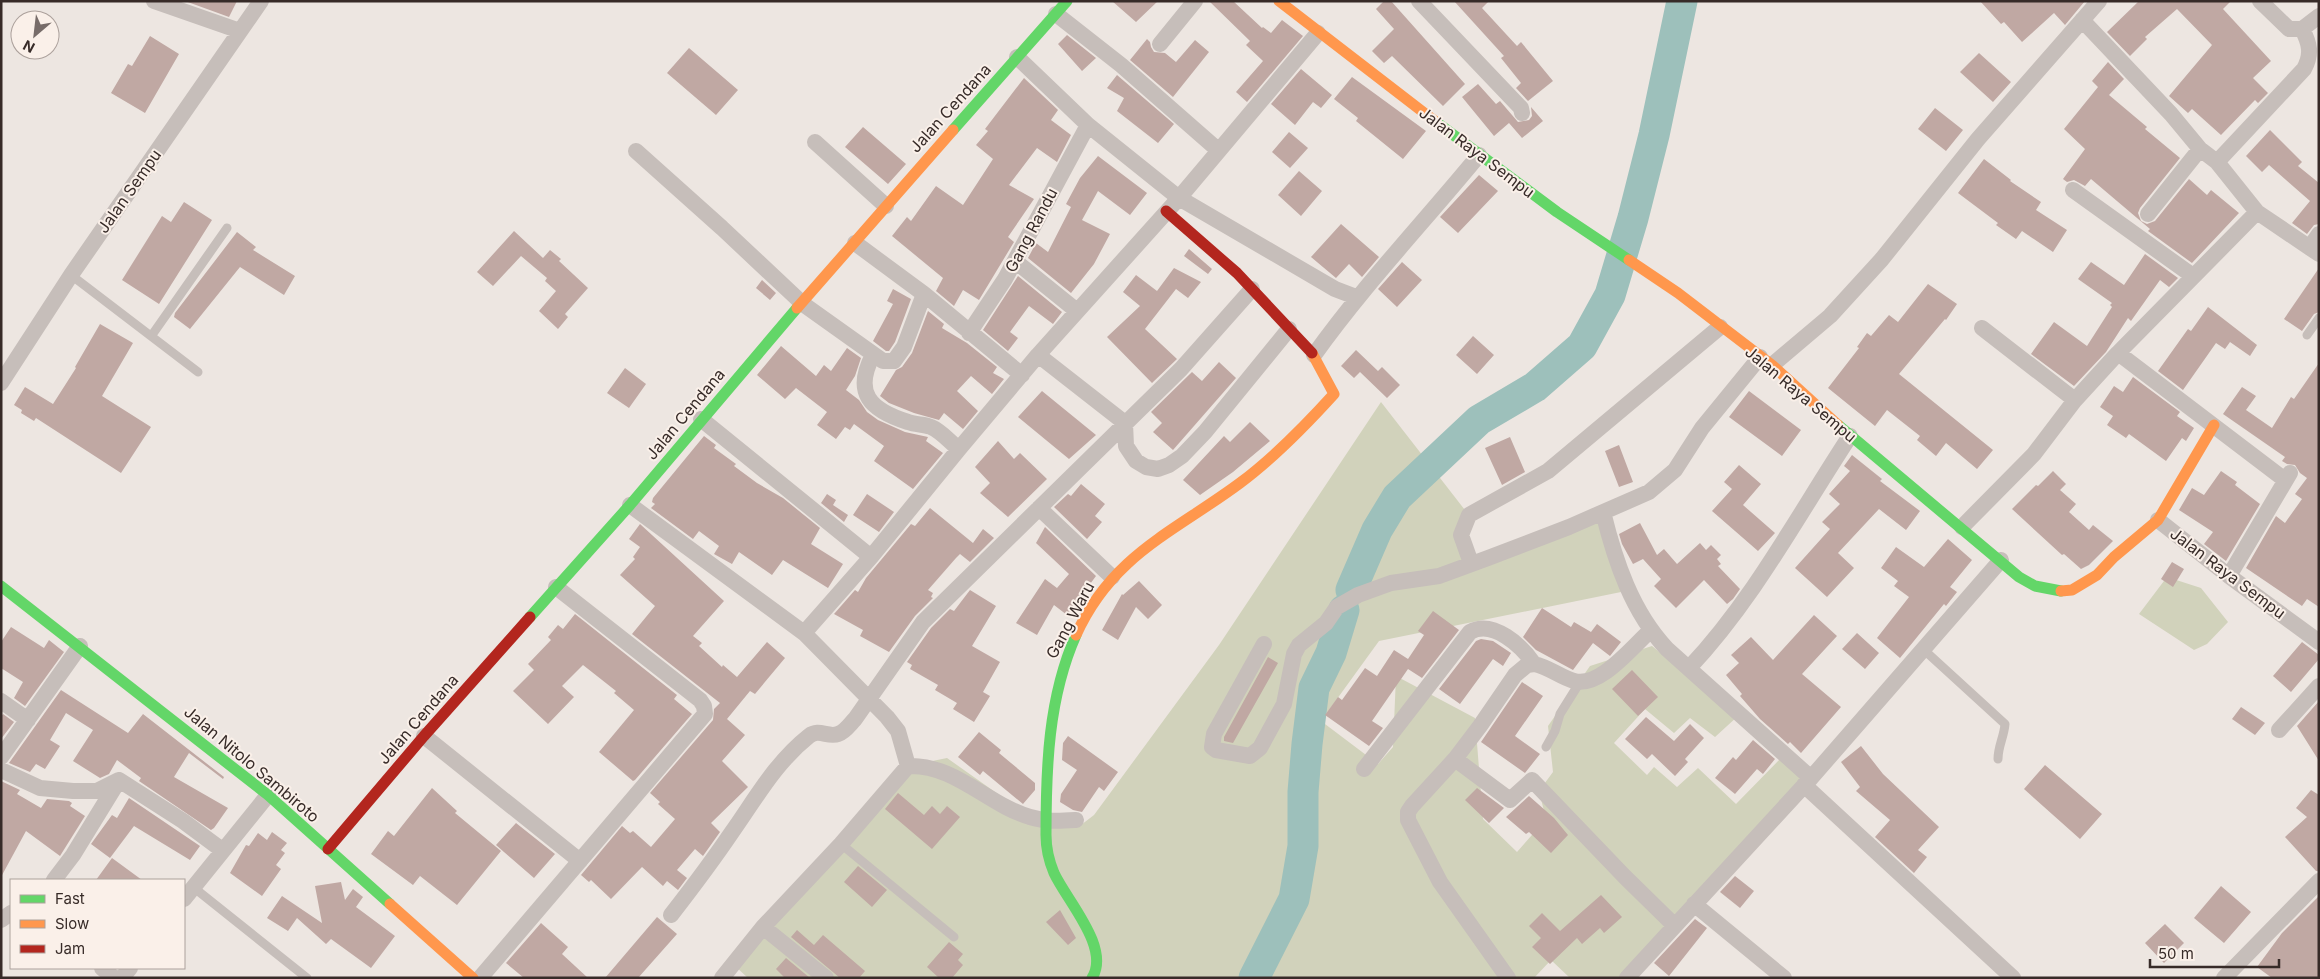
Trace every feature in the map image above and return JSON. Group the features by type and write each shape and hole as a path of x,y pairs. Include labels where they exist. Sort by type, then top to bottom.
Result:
{"street":[{"path":"154,1 240,31"},
{"name":"Jalan Sempu","path":"1,383 71,275 261,1"},
{"name":"Jalan Cendana","path":"328,849 424,736 630,504 701,419 803,304 886,206 1067,1"},
{"path":"1160,44 1195,1"},
{"name":"Jalan Raya Sempu","path":"1279,1 1318,33 1479,155 1557,212 1678,293 1720,328 1766,361 1850,436 1962,527 2019,577 2035,586 2055,590 2072,590 2097,575 2114,557 2158,520 2229,576 2319,642"},
{"path":"1419,1 1521,108 1522,113"},
{"path":"1264,644 1214,734 1211,742 1212,747 1216,750 1250,756 1260,748 1284,704 1294,654 1299,645 1326,622 1337,607 1358,595 1391,583 1439,576 1569,528 1649,492 1675,470 1702,428 1766,361 1830,316 1876,266 1978,139 2099,1"},
{"path":"2260,1 2289,29 2302,29 2319,16"},
{"path":"1056,14 1120,65 1218,150"},
{"path":"2082,20 2171,114 2200,149 2217,162 2257,212 2316,245"},
{"path":"2217,162 2304,69 2310,54 2309,43 2302,29"},
{"path":"804,633 871,557 1038,355 1179,198 1318,33"},
{"path":"1017,57 1088,125 1179,198 1335,289 1356,297"},
{"name":"Gang Randu","path":"969,333 1015,261 1088,125"},
{"path":"815,142 886,206"},
{"path":"2148,214 2200,149"},
{"path":"636,150 803,304 883,361 894,361 904,347 924,294"},
{"path":"1166,211 1237,273 1314,355 1356,297 1419,228 1479,155"},
{"path":"2073,190 2193,276"},
{"path":"1962,527 2034,454 2075,400 2118,353 2257,212"},
{"path":"855,243 924,294 1022,375"},
{"path":"1015,261 1077,311"},
{"path":"671,915 703,874 778,767 810,735 819,732 837,735 843,732 923,622 1181,369 1252,289"},
{"path":"1471,564 1461,535 1469,515 1548,471 1720,328"},
{"path":"1982,328 2075,400"},
{"path":"1038,355 1125,423 1126,446 1136,461 1146,467 1158,469 1169,466 1182,456 1205,432 1289,329"},
{"path":"2118,353 2214,425 2288,476 2229,576"},
{"path":"873,355 864,378 866,397 871,403 900,419 932,427 959,449"},
{"name":"Gang Waru","path":"1092,978 1098,968 1098,959 1089,934 1076,914 1050,863 1045,836 1052,722 1056,689 1078,633 1096,599 1112,577 1165,534 1226,493 1273,456 1305,426 1334,394 1314,355"},
{"path":"701,419 871,557"},
{"path":"2158,520 2214,425"},
{"path":"1689,668 1726,626 1756,584 1850,436"},
{"path":"630,504 804,633 844,671 898,732 908,766"},
{"path":"1039,508 1112,577"},
{"path":"1603,512 1627,587 1650,631 2013,978"},
{"path":"1627,978 1674,924 1808,782 2001,560"},
{"name":"Jalan Nitolo Sambiroto","path":"1,586 268,795 473,978"},
{"path":"480,978 702,720 705,714 704,706 700,700 556,587"},
{"path":"1364,769 1470,632 1476,629 1485,628 1505,636 1518,646 1534,664 1580,682 1594,680 1606,672 1650,631"},
{"path":"1,758 80,646"},
{"path":"1508,978 1440,882 1408,820 1408,812 1455,759 1515,675 1528,665 1534,664"},
{"path":"2279,730 2319,686"},
{"path":"1,701 28,720"},
{"path":"424,736 580,861"},
{"path":"1455,759 1510,800 1532,780 1625,877 1674,924"},
{"path":"722,978 764,926 841,844 908,766 938,769 1028,817 1047,821 1076,820"},
{"path":"1,770 40,788 73,791 97,791 120,780"},
{"path":"120,780 184,820 222,850"},
{"path":"55,879 73,855 120,780"},
{"path":"188,893 268,795"},
{"path":"2224,978 2319,881"},
{"path":"1694,904 1784,978"},
{"path":"764,926 826,978"},
{"path":"103,969 114,978"}],"lane":[{"path":"152,335 227,228"},
{"path":"71,275 198,372"},
{"path":"2307,335 2319,318"},
{"path":"1923,649 2005,724 2004,736 1998,747 1998,758"},
{"path":"1546,747 1555,731 1560,714 1580,682"},
{"path":"841,844 954,937"},
{"path":"188,893 307,978"}],"green space":[{"path":"1381,402 1468,514 1471,568 1603,518 1626,591 1379,641 1321,721 1378,764 1393,747 1396,676 1475,718 1483,819 1517,852 1546,819 1539,791 1553,772 1548,726 1590,666 1652,646 1738,716 1715,737 1690,718 1674,733 1645,709 1614,743 1647,775 1654,767 1677,787 1698,768 1736,804 1781,758 1805,781 1628,978 1570,978 1551,960 1534,978 748,978 735,966 908,766 947,758 1039,823 1081,825 1094,815 1219,645"},
{"path":"2167,577 2201,588 2228,622 2207,644 2194,650 2139,614"}],"building":[{"path":"185,1 237,1 229,17"},
{"path":"1112,1 1158,1 1136,22"},
{"path":"1209,1 1233,1 1262,28 1271,33 1282,20 1303,36 1247,102 1236,92 1263,61 1246,45 1250,41"},
{"path":"1384,1 1391,1 1465,84 1443,106 1392,56 1384,63 1372,51 1394,29 1376,9"},
{"path":"1454,1 1489,1 1482,8 1517,46 1521,42 1553,81 1528,101 1516,88 1521,83 1501,58 1504,56"},
{"path":"1980,1 2085,1 2065,25 2054,13 2022,42 2004,22 2001,24"},
{"path":"2139,1 2231,1 2223,9 2271,61 2253,78 2268,93 2258,103 2255,100 2221,135 2192,109 2188,113 2169,96 2212,45 2177,9 2145,37 2147,39 2130,56 2107,32"},
{"path":"1067,35 1096,58 1082,71 1058,44"},
{"path":"150,36 179,54 145,113 111,93 128,64 132,66"},
{"path":"1147,39 1154,52 1165,53 1176,62 1195,40 1209,52 1173,97 1130,60"},
{"path":"689,48 738,90 716,115 667,73"},
{"path":"1979,53 2011,82 1993,102 1960,72"},
{"path":"2108,62 2124,79 2109,95 2147,127 2145,129 2180,158 2140,208 2138,213 2141,221 2147,224 2155,221 2189,179 2207,195 2211,190 2239,213 2192,263 2148,231 2150,229 2091,179 2085,186 2074,180 2067,182 2063,179 2085,149 2064,129 2098,87 2092,81"},
{"path":"1301,69 1332,95 1321,108 1313,102 1295,125 1271,104"},
{"path":"1117,75 1174,124 1158,143 1117,111 1124,98 1107,88"},
{"path":"1352,77 1426,131 1403,159 1356,121 1358,118 1334,99"},
{"path":"1024,78 1058,110 1051,120 1071,135 1057,162 1037,148 1009,185 1034,199 1008,237 1014,242 979,300 963,290 954,306 936,291 943,278 892,236 907,217 911,221 936,186 963,205 993,159 976,145 988,131 985,129"},
{"path":"1478,84 1496,104 1500,101 1518,122 1529,120 1532,116 1531,107 1543,121 1522,138 1509,123 1494,136 1462,97"},
{"path":"1935,108 1963,130 1946,151 1918,129"},
{"path":"863,127 906,164 888,184 845,147"},
{"path":"2270,130 2302,162 2298,166 2319,183 2319,224 2314,225 2307,234 2292,223 2310,201 2269,165 2262,172 2246,156"},
{"path":"1289,132 1308,148 1290,168 1272,152"},
{"path":"1098,156 1147,193 1130,215 1098,191 1082,220 1110,234 1094,264 1071,293 1028,258 1036,243 1048,252 1071,207 1066,204 1080,178"},
{"path":"1984,159 2010,181 2041,202 2036,210 2067,230 2053,252 2022,231 2016,239 1958,193"},
{"path":"1299,171 1322,191 1301,216 1278,195"},
{"path":"1479,175 1498,191 1458,233 1440,217"},
{"path":"184,202 212,220 159,304 122,280 162,216 171,222"},
{"path":"1341,224 1379,257 1362,277 1349,264 1336,278 1311,257"},
{"path":"514,231 543,258 550,250 588,288 565,314 568,317 558,329 539,311 556,291 545,281 547,278 521,256 493,286 477,272"},
{"path":"237,232 256,247 253,250 295,276 284,295 240,267 190,329 174,317 175,313"},
{"path":"1189,249 1212,269 1208,274 1184,256"},
{"path":"2145,254 2178,278 2169,287 2160,280 2131,321 2128,318 2106,352 2074,386 2031,354 2054,322 2087,346 2112,307 2110,305 2112,303 2078,279 2091,262 2124,285"},
{"path":"1402,262 1422,280 1397,307 1378,289"},
{"path":"1174,268 1201,282 1188,298 1176,289 1145,329 1177,359 1152,383 1107,337 1140,306 1123,292 1136,275 1157,291"},
{"path":"2319,268 2319,312 2314,314 2302,331 2284,319"},
{"path":"1018,276 1062,312 1053,324 1029,306 1010,332 1018,338 1008,351 983,330"},
{"path":"762,280 776,293 770,300 756,288"},
{"path":"1928,284 1957,304 1946,320 1899,374 1993,450 1977,469 1946,443 1936,456 1917,440 1920,436 1887,410 1875,426 1828,388 1859,348 1857,347 1867,333 1871,336 1889,315 1898,322"},
{"path":"893,289 911,299 895,342 889,351 886,351 873,341 893,304 887,301"},
{"path":"2208,307 2257,345 2250,356 2230,342 2225,349 2216,343 2183,390 2158,371 2188,329 2191,331"},
{"path":"928,311 944,324 942,328 967,343 997,367 993,373 1004,379 992,394 971,376 957,391 978,411 963,429 944,413 939,420 889,403 880,396 896,370 902,367 912,353"},
{"path":"100,324 133,343 102,396 151,427 121,473 36,418 34,421 21,413 22,410 14,405 25,387 53,404 76,368"},
{"path":"1473,336 1494,355 1477,374 1456,355"},
{"path":"781,346 816,376 824,365 831,371 847,348 861,358 855,376 846,390 859,400 867,412 878,420 905,432 928,437 926,441 943,453 913,489 874,461 884,446 854,424 850,430 845,427 836,439 817,425 827,412 796,388 785,399 757,375"},
{"path":"1356,350 1378,371 1382,367 1400,385 1387,398 1360,372 1354,378 1341,366"},
{"path":"1219,362 1236,378 1173,450 1153,432 1162,423 1151,412 1192,372 1202,381"},
{"path":"2319,363 2319,607 2307,599 2302,606 2246,568 2276,516 2285,523 2302,499 2295,494 2307,478 2300,473 2295,465 2282,461 2285,457 2223,414 2242,387 2256,396 2246,410 2272,428 2291,397 2294,399"},
{"path":"625,368 646,384 629,408 607,393"},
{"path":"2133,377 2180,412 2177,416 2194,428 2186,441 2182,438 2166,461 2129,434 2126,438 2107,425 2113,416 2100,407 2114,386 2123,392"},
{"path":"1042,391 1096,435 1069,459 1018,417"},
{"path":"1749,391 1801,430 1782,456 1729,417"},
{"path":"1250,422 1270,441 1233,472 1200,495 1183,480 1224,436 1230,442"},
{"path":"704,436 716,445 714,448 736,464 734,466 757,483 783,498 820,528 811,544 843,564 828,588 783,560 772,575 739,552 732,564 714,554 719,546 699,531 693,539 651,508 655,504 652,502 653,498"},
{"path":"1510,437 1525,472 1502,485 1485,448"},
{"path":"998,441 1014,459 1020,453 1047,479 1008,517 980,493 990,483 975,467"},
{"path":"1619,445 1633,482 1619,487 1605,451"},
{"path":"1852,455 1882,479 1880,481 1920,511 1906,530 1879,509 1838,553 1854,568 1827,597 1795,568 1830,529 1822,522 1840,504 1829,494 1850,471 1844,466"},
{"path":"1739,465 1761,484 1743,505 1775,533 1758,551 1712,511 1732,489 1724,482"},
{"path":"2053,471 2066,484 2060,490 2076,504 2069,512 2089,530 2093,525 2113,541 2089,565 2081,569 2064,554 2062,555 2012,509"},
{"path":"2221,471 2237,482 2235,485 2260,504 2226,561 2204,544 2213,532 2179,510 2192,488 2204,495"},
{"path":"1081,484 1105,504 1095,516 1102,522 1087,539 1054,507 1068,494 1071,496"},
{"path":"827,494 836,500 833,505 848,515 844,522 821,503"},
{"path":"867,494 894,512 879,532 853,515"},
{"path":"930,508 973,543 983,529 994,538 970,562 960,554 956,558 928,590 933,593 931,597 933,598 915,616 889,652 860,636 863,630 834,614 855,590 858,592 866,578 911,524 915,526"},
{"path":"1640,523 1657,555 1664,549 1677,564 1700,543 1706,550 1711,545 1721,555 1717,559 1721,564 1718,566 1740,589 1733,599 1727,604 1704,580 1676,608 1654,586 1661,579 1643,559 1633,564 1622,544 1619,534"},
{"path":"640,524 724,601 693,636 702,643 699,646 722,667 723,665 737,677 767,642 785,658 755,694 750,691 727,719 745,735 722,761 748,787 711,823 720,832 703,856 695,849 677,870 687,878 678,890 667,881 663,886 642,867 611,899 591,880 589,882 581,875 622,826 630,833 633,831 651,847 675,819 658,804 660,802 650,793 713,720 714,709 720,703 632,634 655,606 620,575 635,559 633,557 640,547 629,539"},
{"path":"1045,527 1096,576 1067,615 1054,605 1037,635 1016,623 1045,579 1057,588 1069,574 1036,543"},
{"path":"1948,539 1972,560 1950,587 1957,592 1946,606 1944,604 1900,658 1877,638 1909,597 1894,586 1898,581 1881,568 1896,547 1924,567"},
{"path":"2172,562 2184,569 2173,587 2161,579"},
{"path":"1139,581 1162,605 1148,619 1136,607 1118,640 1102,630 1122,594"},
{"path":"970,590 996,606 972,646 1000,662 983,692 990,696 974,722 953,709 957,703 935,690 938,685 910,669 912,665 907,662 931,628 950,609 954,611"},
{"path":"1542,608 1571,627 1574,622 1591,632 1597,624 1621,642 1610,656 1593,643 1573,670 1536,650 1523,637"},
{"path":"1433,611 1459,630 1422,678 1408,669 1372,721 1383,728 1369,746 1325,715 1338,697 1342,700 1365,668 1377,676 1394,650 1408,659 1424,635 1418,631"},
{"path":"575,614 677,695 674,699 692,714 633,781 599,752 634,710 614,693 616,691 583,665 562,686 574,697 548,724 513,691 534,670 528,664 551,640 548,637 558,625 563,629"},
{"path":"1814,615 1837,636 1802,674 1841,707 1801,753 1760,719 1740,696 1742,694 1726,675 1739,663 1731,655 1751,637 1773,660"},
{"path":"11,627 44,648 49,640 64,652 25,706 14,698 23,682 1,668 1,642"},
{"path":"1857,633 1879,653 1865,669 1842,649"},
{"path":"1481,639 1493,641 1511,653 1503,666 1493,659 1460,704 1439,689 1476,641"},
{"path":"2302,642 2319,655 2319,659 2291,692 2273,676"},
{"path":"1268,657 1278,663 1233,743 1224,741 1224,737"},
{"path":"1632,670 1658,697 1638,716 1612,689"},
{"path":"1522,682 1543,696 1515,736 1540,754 1525,773 1481,742"},
{"path":"61,690 128,733 143,714 224,777 223,779 189,753 174,777 228,808 214,828 211,830 139,781 141,778 117,760 109,774 100,778 73,761 93,730 66,713 50,740 60,746 45,769 36,764 30,772 9,763"},
{"path":"2319,701 2319,761 2297,726"},
{"path":"2241,707 2265,723 2255,735 2232,719"},
{"path":"3,714 14,722 1,739 1,717"},
{"path":"1646,717 1674,741 1690,724 1704,738 1685,759 1688,762 1675,776 1652,754 1647,759 1625,739"},
{"path":"979,732 1001,750 999,753 1035,783 1035,790 1023,804 983,771 980,775 958,757"},
{"path":"1068,736 1118,772 1104,791 1099,787 1082,812 1073,810 1060,802 1061,794 1077,770 1062,760 1063,743"},
{"path":"1753,740 1775,759 1763,774 1757,769 1735,794 1715,778 1733,757 1736,760"},
{"path":"1861,746 1883,774 1939,827 1918,850 1927,857 1914,873 1875,837 1890,820 1856,791 1860,787 1841,762"},
{"path":"2045,765 2102,814 2080,839 2024,789"},
{"path":"1,781 20,790 17,794 41,808 47,799 69,801 72,803 70,806 85,816 60,856 26,831 1,877"},
{"path":"432,788 457,811 455,813 501,851 457,905 420,876 413,885 371,854 388,831 394,836"},
{"path":"1477,788 1504,808 1489,823 1465,800"},
{"path":"2311,790 2319,795 2319,871 2316,871 2285,837 2307,817 2296,808"},
{"path":"898,793 924,815 932,806 940,814 947,806 960,817 932,849 885,809"},
{"path":"1529,796 1554,818 1568,835 1551,853 1529,832 1526,834 1506,817"},
{"path":"129,798 200,846 190,860 134,826 110,858 91,844 112,815 117,818"},
{"path":"516,823 555,854 534,878 496,845"},
{"path":"272,832 287,843 281,850 285,853 276,865 281,869 262,896 230,873 246,845 249,846 258,833 267,840"},
{"path":"112,858 141,879 97,879"},
{"path":"858,866 887,890 872,907 844,882"},
{"path":"1735,876 1754,891 1740,908 1720,892"},
{"path":"341,882 345,900 353,889 363,897 356,907 395,936 371,968 331,939 326,944 297,918 288,931 267,918 282,896 322,923 315,886"},
{"path":"2221,886 2251,912 2224,943 2194,918"},
{"path":"1601,895 1622,917 1604,933 1600,928 1582,944 1577,938 1550,964 1532,947 1541,938 1529,926 1542,913 1560,931"},
{"path":"2319,896 2319,978 2272,978 2257,967 2282,933"},
{"path":"1060,910 1076,938 1068,945 1046,922"},
{"path":"657,917 677,934 638,978 605,978"},
{"path":"1695,919 1707,928 1669,976 1654,963"},
{"path":"541,923 568,947 562,954 588,978 524,978 506,963"},
{"path":"2165,924 2184,943 2164,963 2145,943"},
{"path":"797,930 814,945 823,935 865,971 859,978 840,978 791,937"},
{"path":"949,942 963,954 958,960 963,965 952,978 939,978 927,967"},
{"path":"786,958 810,978 785,978 776,969"}],"waterway":[{"path":"1351,590 1377,530 1397,497 1479,420 1535,387 1582,346 1610,295 1633,218 1654,135 1682,1"},
{"path":"1254,978 1294,899 1303,846 1303,792 1314,688 1331,653 1344,610"}],"traffic: fast":[{"path":"953,130 1067,1"},
{"path":"1436,122 1557,212 1629,260"},
{"path":"530,617 630,505 797,308"},
{"path":"1838,425 2019,577 2035,586 2061,591"},
{"path":"1,586 268,795 390,904"},
{"path":"1076,635 1060,683 1050,734 1046,840 1048,855 1054,873 1092,939 1096,953 1096,966 1092,978"}],"traffic: slow":[{"path":"1279,1 1436,122"},
{"path":"797,308 953,130"},
{"path":"1629,260 1678,293 1772,365 1838,425"},
{"path":"1076,635 1091,608 1108,584 1126,565 1147,547 1253,473 1289,441 1334,394 1312,353"},
{"path":"2061,591 2072,590 2097,575 2114,557 2158,520 2214,425"},
{"path":"390,904 473,978"}],"traffic: jam":[{"path":"1166,211 1237,273 1312,353"},
{"path":"328,849 424,736 530,617"}]}
